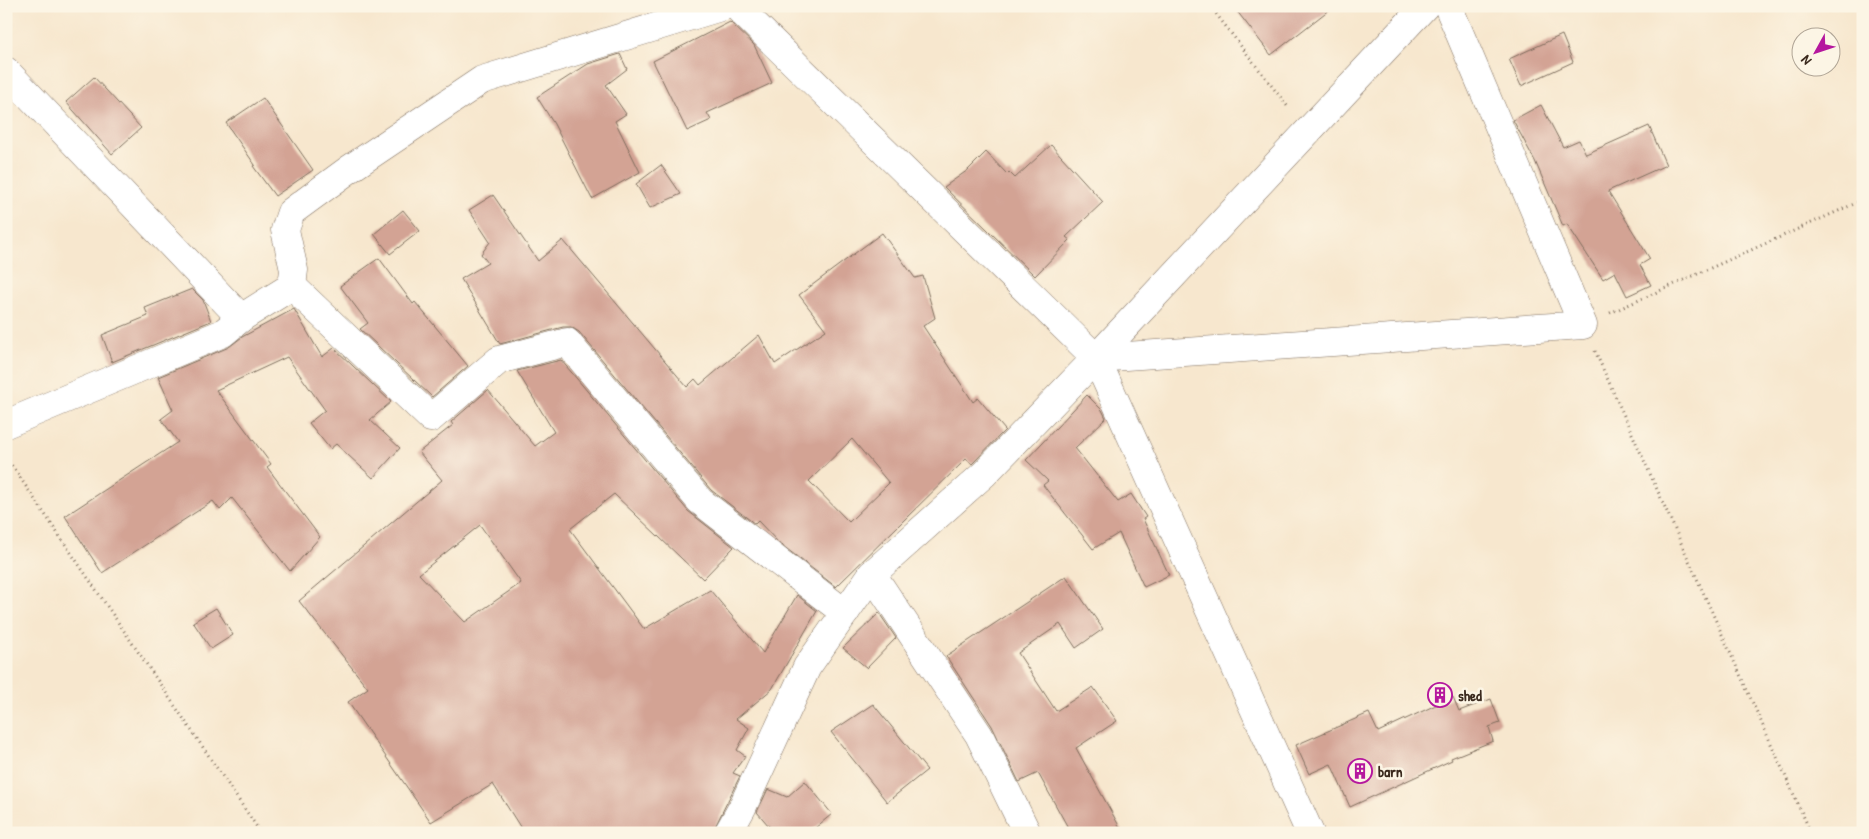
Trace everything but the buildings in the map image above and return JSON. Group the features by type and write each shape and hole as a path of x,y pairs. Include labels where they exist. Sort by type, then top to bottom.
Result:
{"street":[{"path":"292,286 294,270 285,230 292,212 351,168 482,80 724,6"},
{"path":"736,6 1096,358 1310,833"},
{"path":"728,833 742,808 807,667 872,574 984,474 1096,358 1424,6"},
{"path":"1096,358 1583,325 1448,6"},
{"path":"6,71 241,318"},
{"path":"6,424 223,333 241,318 292,286"},
{"path":"292,286 431,418 499,360 567,342 700,501 844,613"},
{"path":"872,574 979,735 1026,833"}],"path":[{"path":"1210,6 1306,131"},
{"path":"1810,833 1583,325 1863,200"},
{"path":"6,457 261,833"}],"place":[{"name":"shed","path":"1440,695"},
{"name":"barn","path":"1360,771"}]}
